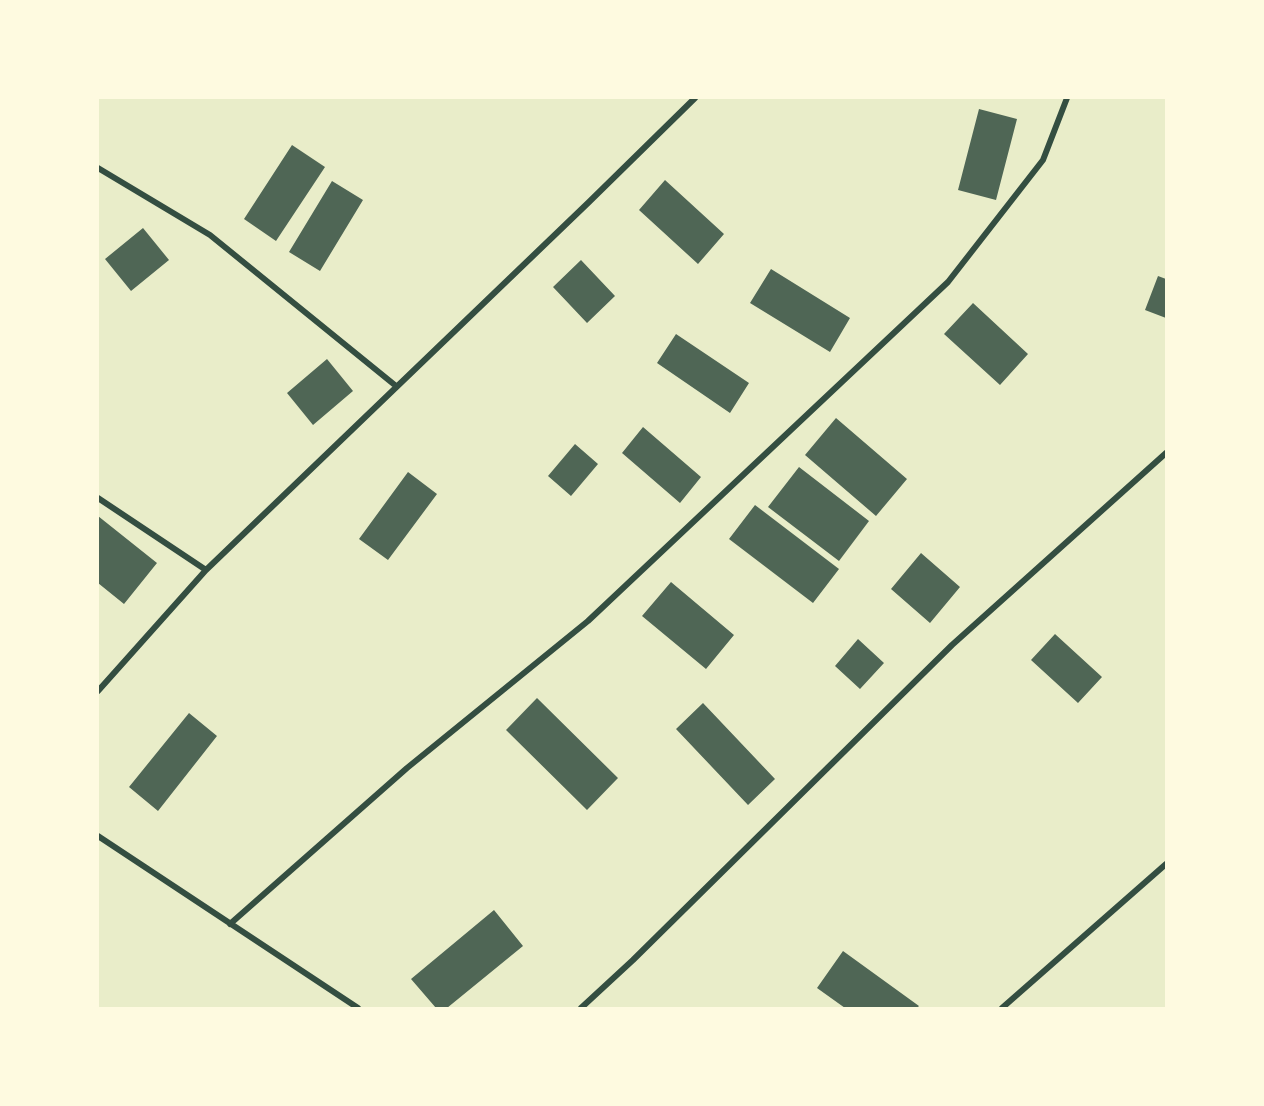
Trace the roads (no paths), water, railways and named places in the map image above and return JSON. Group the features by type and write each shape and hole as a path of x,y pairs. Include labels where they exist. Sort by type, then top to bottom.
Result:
{"street":[{"path":"98,691 206,570 695,98"},
{"path":"230,924 407,768 588,621 948,282 1042,160 1067,98"},
{"path":"98,168 210,235 396,386"},
{"path":"581,1008 633,960 952,645 1167,453"},
{"path":"98,498 206,570"},
{"path":"98,836 354,1008"},
{"path":"1002,1008 1167,864"}]}
